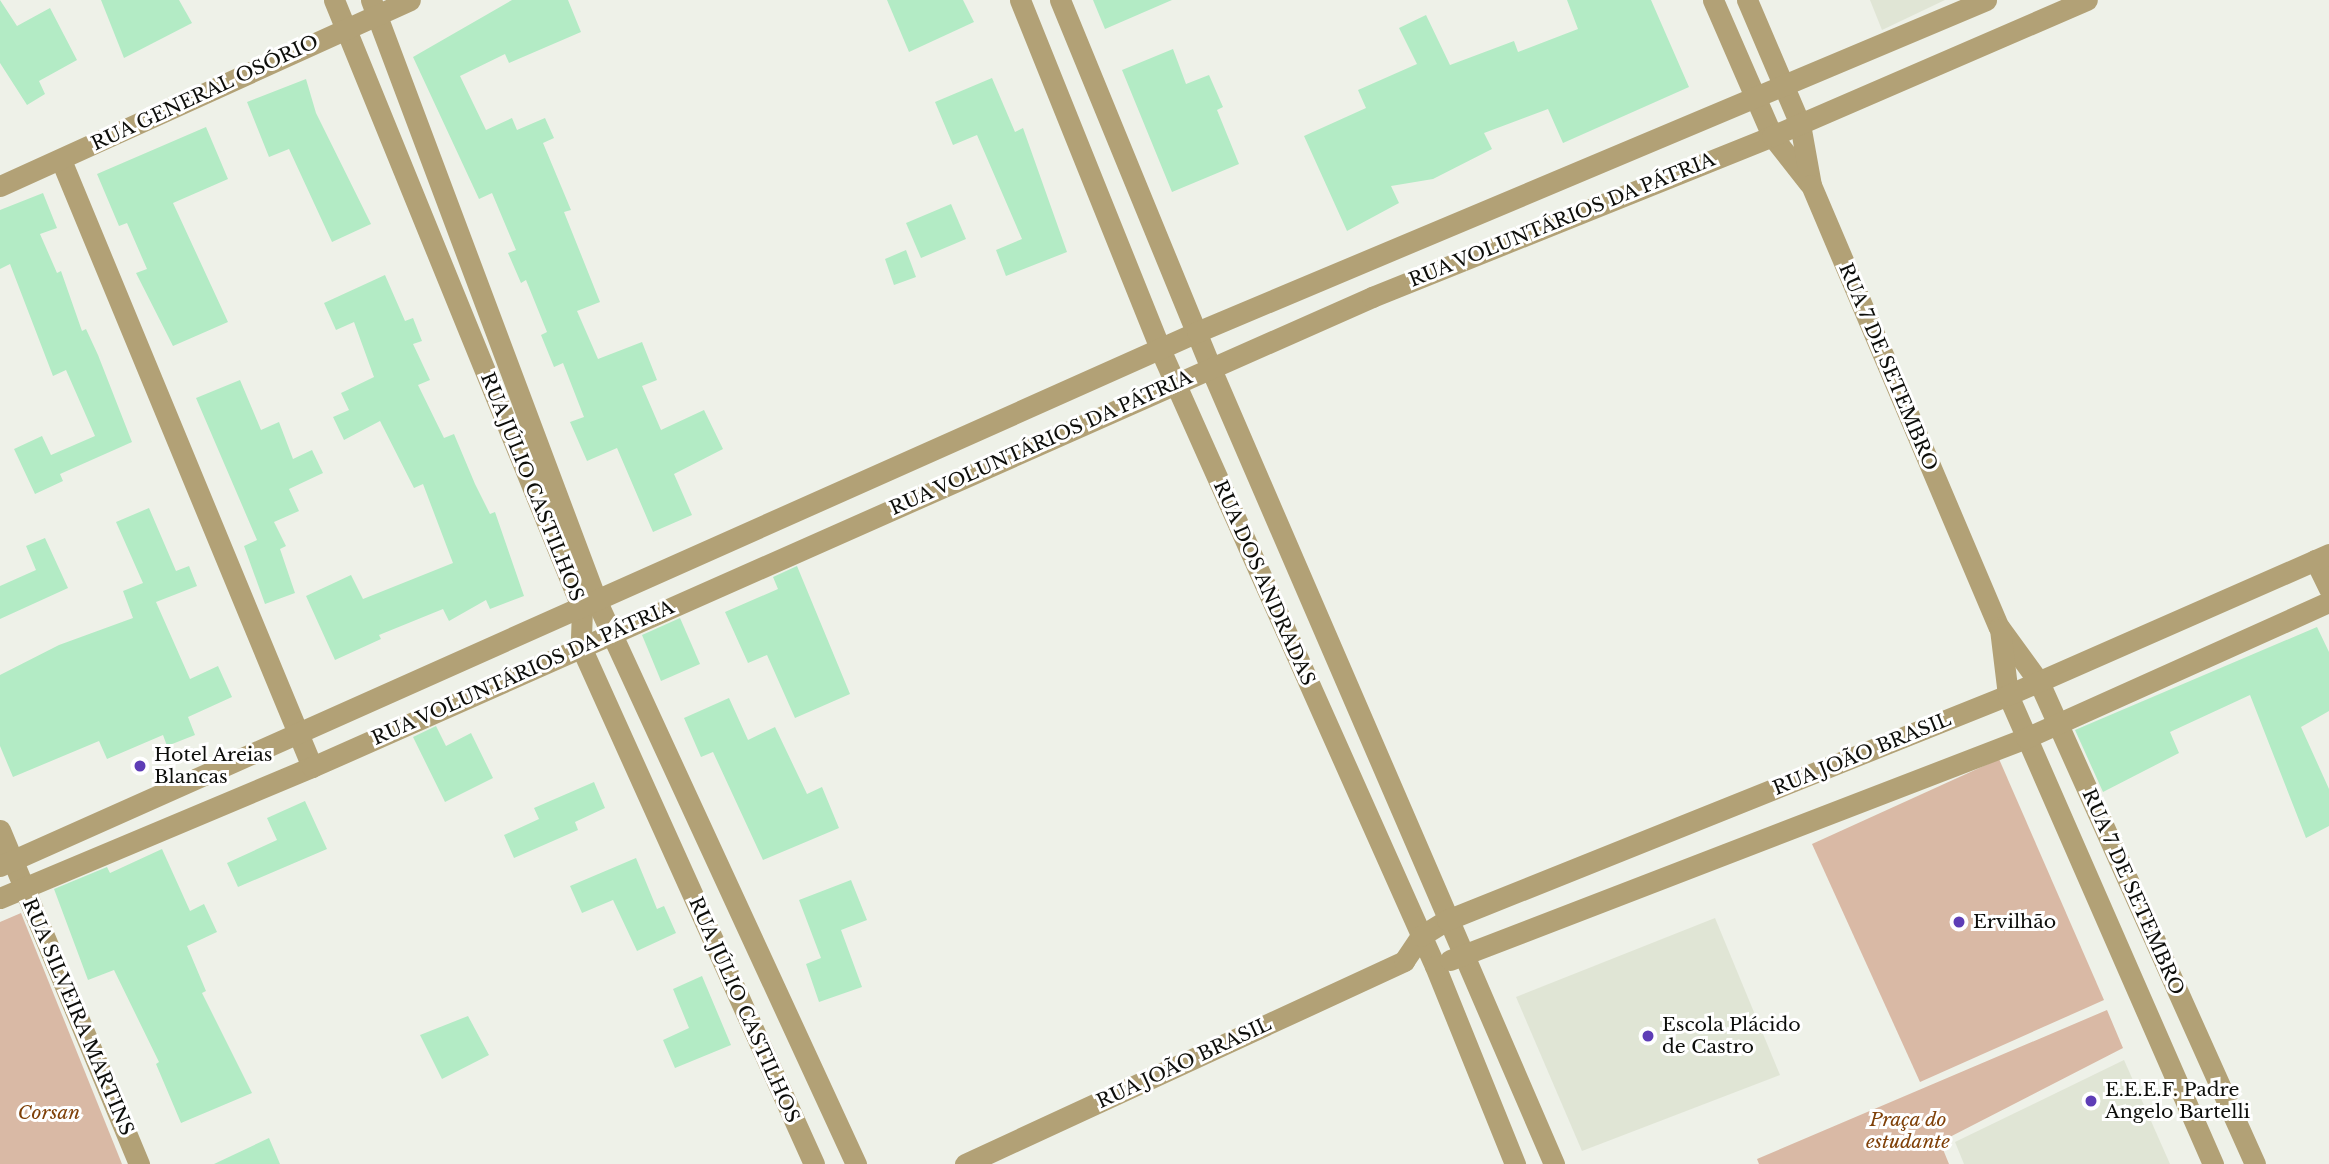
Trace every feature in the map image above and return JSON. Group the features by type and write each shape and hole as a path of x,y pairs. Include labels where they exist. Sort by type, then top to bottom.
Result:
{"street":[{"name":"RUA JÚLIO CASTILHOS","path":"334,0 589,605 611,633 856,1164"},
{"name":"RUA GENERAL OSÓRIO","path":"0,186 346,28 374,7 410,0"},
{"name":"RUA DOS ANDRADAS","path":"1020,0 1160,349 1422,936 1515,1164"},
{"name":"RUA DOS ANDRADAS","path":"1060,0 1211,369 1554,1164"},
{"name":"RUA 7 DE SETEMBRO","path":"1713,0 1772,136 1811,185"},
{"name":"RUA 7 DE SETEMBRO","path":"1747,0 1800,124 1811,185 1999,626 2039,682 2255,1164"},
{"name":"RUA VOLUNTÁRIOS DA PÁTRIA","path":"6,864 812,507 1197,332 1555,184 1755,96 1986,0"},
{"name":"RUA VOLUNTÁRIOS DA PÁTRIA","path":"0,898 312,767 1175,382 1211,369 1400,286 1772,136 2087,0"},
{"name":"RUA JÚLIO CASTILHOS","path":"374,7 589,605 582,647 814,1164"},
{"path":"61,160 312,767"},
{"path":"1555,184 1570,217"},
{"path":"1388,254 1400,286"},
{"path":"1022,411 1038,443"},
{"path":"812,507 827,537"},
{"path":"1250,552 1282,534"},
{"path":"2322,557 2329,589"},
{"name":"RUA JOÃO BRASIL","path":"965,1164 1404,961 1422,936 1447,920 2008,695 2322,557"},
{"path":"1404,961 1435,966 2026,738 2329,602"},
{"name":"RUA 7 DE SETEMBRO","path":"1999,626 2008,695 2213,1164"},
{"path":"1337,746 1368,732"},
{"name":"RUA SILVEIRA MARTINS","path":"0,830 6,864 23,888 139,1164"},
{"path":"2175,1078 2208,1060"}],"shaded area":[{"path":"1870,0 1945,0 1882,30"},
{"name":"Escola Plácido de Castro","path":"1715,918 1780,1075 1582,1151 1516,997"},
{"name":"E.E.E.F. Padre Angelo Bartelli","path":"2124,1060 2170,1164 1964,1164 1955,1142"}],"green space":[{"name":"Ervilhão","path":"1999,759 2104,1000 1920,1082 1812,844"},
{"name":"Corsan","path":"21,913 122,1164 0,1164 0,922"},
{"name":"Praça do estudante","path":"2107,1010 2123,1048 1940,1142 1949,1164 1759,1164 1757,1159"}],"building":[{"path":"0,0 17,26 50,8 77,60 39,81 45,94 27,105 0,63"},
{"path":"101,0 179,0 192,23 124,58"},
{"path":"512,0 568,0 581,32 509,63 505,54 460,76 486,130 512,118 517,130 545,118 554,138 543,143 571,210 564,212 600,302 577,311 598,359 642,342 657,380 642,386 661,430 704,410 723,449 674,474 692,515 653,532 617,448 587,461 570,422 584,417 563,363 554,367 541,335 547,332 526,280 521,283 508,253 516,250 492,193 479,199 413,57"},
{"path":"887,0 963,0 974,22 909,52"},
{"path":"1093,0 1172,0 1105,29"},
{"path":"1567,0 1651,0 1689,87 1563,143 1548,109 1484,133 1492,149 1433,179 1391,186 1399,203 1347,231 1304,136 1366,108 1358,90 1417,64 1399,28 1426,15 1450,65 1514,41 1518,52 1578,29"},
{"path":"1173,49 1186,84 1209,75 1223,107 1217,110 1239,164 1172,192 1122,70"},
{"path":"992,78 1015,132 1023,128 1067,252 1006,276 996,250 1022,239 977,135 953,145 935,102"},
{"path":"306,79 316,113 371,224 332,242 289,149 269,157 247,102"},
{"path":"206,127 228,179 173,203 228,322 173,346 136,273 147,269 127,223 119,226 97,174"},
{"path":"43,193 57,228 40,234 57,273 61,271 82,331 86,329 98,355 132,442 60,474 63,481 35,494 14,449 42,436 51,455 95,436 66,370 53,376 10,264 0,269 0,210"},
{"path":"951,204 966,239 921,258 906,223"},
{"path":"906,250 916,277 894,285 885,259"},
{"path":"385,275 405,321 413,318 422,341 413,344 430,380 418,385 444,438 454,434 490,514 495,512 524,596 490,609 486,600 449,621 443,609 379,635 381,639 335,660 306,596 351,575 363,599 453,563 423,484 414,488 380,421 344,440 333,417 349,410 341,393 374,377 354,322 336,330 324,303"},
{"path":"240,380 261,430 279,422 293,459 312,450 323,473 289,489 299,511 274,522 286,546 280,549 295,593 265,604 244,546 257,540 196,398"},
{"path":"149,508 176,571 189,566 197,586 156,602 190,679 218,666 232,697 188,717 195,735 167,746 163,735 107,759 99,741 13,777 0,746 0,675 59,645 133,618 123,591 143,583 116,522"},
{"path":"45,538 68,588 0,619 0,586 36,570 26,546"},
{"path":"797,566 850,694 795,718 767,655 748,663 725,612 778,589 773,577"},
{"path":"680,618 700,664 661,681 642,635"},
{"path":"2317,627 2329,652 2329,711 2301,727 2329,789 2329,826 2306,838 2250,695 2170,732 2179,753 2103,792 2075,730"},
{"path":"729,698 748,740 775,727 807,794 822,787 839,828 763,860 713,752 701,757 684,718"},
{"path":"436,726 446,746 471,733 493,778 445,802 413,737"},
{"path":"594,782 605,808 575,822 578,830 514,858 504,835 539,819 534,808"},
{"path":"305,801 327,849 238,887 227,863 277,840 267,818"},
{"path":"162,849 190,911 204,904 217,932 187,946 206,991 202,993 252,1093 181,1123 156,1064 159,1062 114,970 88,980 54,889 107,867 110,873"},
{"path":"636,858 657,909 664,906 676,933 637,951 613,900 582,913 570,886"},
{"path":"851,880 867,920 841,930 862,987 819,1002 806,964 821,958 799,900"},
{"path":"702,976 731,1045 675,1068 663,1040 689,1028 673,989"},
{"path":"468,1016 489,1055 442,1079 420,1035"},
{"path":"269,1138 280,1164 214,1164"}],"place":[{"name":"Hotel Areias Blancas","path":"140,766"},
{"name":"Ervilhão","path":"1959,922"},
{"name":"Escola Plácido de Castro","path":"1648,1036"},
{"name":"E.E.E.F. Padre Angelo Bartelli","path":"2091,1101"}]}
